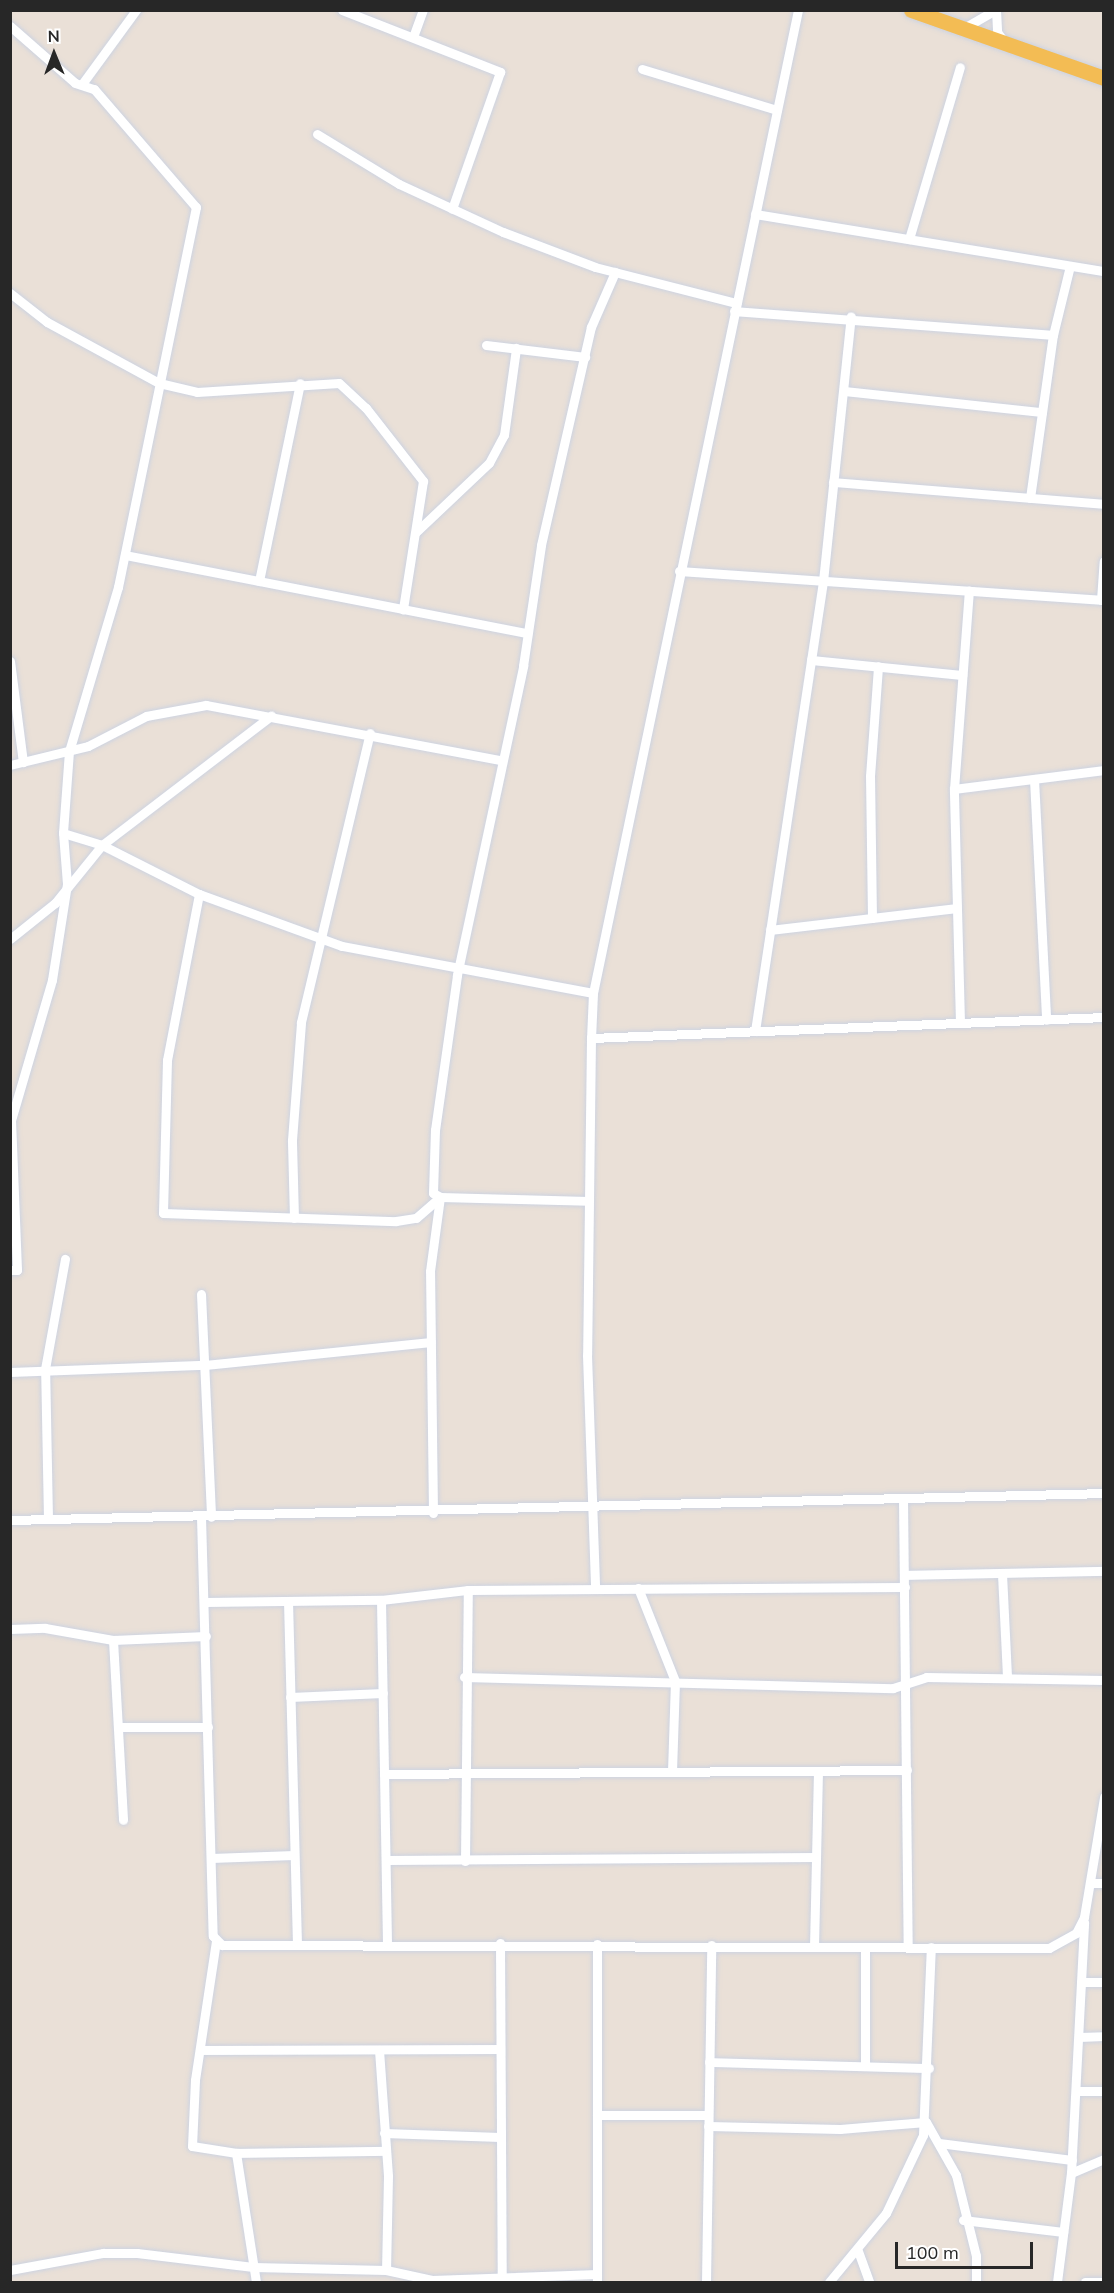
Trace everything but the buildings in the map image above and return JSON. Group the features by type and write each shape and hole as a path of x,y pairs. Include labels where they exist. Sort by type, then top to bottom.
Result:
{"main road":[{"path":"911,10 1010,49 1104,78"}],"street":[{"path":"82,84 136,10"},
{"path":"342,10 500,72 452,209"},
{"path":"413,37 423,10"},
{"path":"595,1588 588,1201 593,993 679,571 798,10"},
{"path":"959,30 988,19 996,10"},
{"path":"996,10 997,32 1010,49"},
{"path":"10,26 82,84 94,89 196,207 125,555 69,751 63,833 67,884 52,980 11,1120 17,1270 10,1270"},
{"path":"909,239 960,68"},
{"path":"642,69 777,110"},
{"path":"317,134 399,184 452,209 615,272 735,307 1053,335"},
{"path":"755,214 1104,271"},
{"path":"1030,498 1053,335 1070,266"},
{"path":"588,1201 440,1197 433,1193 435,1130 459,965 528,633 541,545 591,327 615,272"},
{"path":"10,294 47,322 159,383 197,392 300,383 339,383 366,408 423,481 403,609"},
{"path":"755,1031 823,580 851,316"},
{"path":"486,345 585,357"},
{"path":"416,532 489,463 504,435 516,348"},
{"path":"259,581 300,383"},
{"path":"844,391 1042,412"},
{"path":"833,482 1104,504"},
{"path":"125,555 528,633"},
{"path":"679,571 1102,600 1104,561"},
{"path":"960,1023 954,789 969,591"},
{"path":"811,660 963,675"},
{"path":"10,661 23,762"},
{"path":"872,918 870,776 878,666"},
{"path":"10,765 69,751 175,707 206,705 370,733 500,760"},
{"path":"10,939 55,903 67,884 102,845 271,716"},
{"path":"294,1218 294,1077 319,938 370,733"},
{"path":"954,789 1104,770"},
{"path":"1034,779 1046,1020"},
{"path":"63,833 102,845 199,894 319,938 593,993"},
{"path":"199,894 167,1060 161,1210 294,1218 416,1218 440,1197"},
{"path":"770,930 957,908"},
{"path":"591,1038 1104,1017"},
{"path":"433,1513 430,1271 440,1197"},
{"path":"48,1519 45,1370 64,1259"},
{"path":"201,1294 212,1517"},
{"path":"10,1372 205,1365 431,1342"},
{"path":"10,1520 433,1513 593,1503 1104,1493"},
{"path":"903,1498 909,1680 908,1947"},
{"path":"201,1517 211,1858 216,1941 201,2050 192,2146 236,2153 386,2151"},
{"path":"905,1575 1104,1571"},
{"path":"1002,1574 1007,1677"},
{"path":"205,1602 381,1599 468,1590 905,1587"},
{"path":"638,1588 675,1681 672,1770"},
{"path":"465,1861 462,1770 468,1590"},
{"path":"381,1599 387,1943"},
{"path":"288,1601 297,1944"},
{"path":"10,1629 45,1628 113,1640 206,1636"},
{"path":"113,1640 123,1820"},
{"path":"464,1677 893,1688 909,1680 1007,1677 1104,1680"},
{"path":"290,1698 383,1694"},
{"path":"119,1727 208,1727"},
{"path":"384,1774 462,1770 907,1770"},
{"path":"814,1947 818,1771"},
{"path":"1057,2283 1072,2160 1084,1917 1104,1797"},
{"path":"211,1858 294,1855"},
{"path":"386,1860 816,1857"},
{"path":"1090,1883 1104,1883"},
{"path":"216,1941 297,1944 500,1943 1049,1948 1076,1933 1084,1917"},
{"path":"500,1943 501,2279"},
{"path":"10,2270 103,2253 254,2267 386,2270 432,2280 597,2278 597,1944"},
{"path":"706,2283 711,1945"},
{"path":"865,1947 865,2066"},
{"path":"829,2283 858,2251 903,2185 926,2122 932,1947"},
{"path":"1081,1982 1104,1982"},
{"path":"1079,2037 1104,2036"},
{"path":"201,2050 500,2049"},
{"path":"379,2050 386,2151 386,2270"},
{"path":"709,2062 928,2068"},
{"path":"1076,2091 1104,2091"},
{"path":"597,2115 708,2115"},
{"path":"708,2126 840,2129 926,2122"},
{"path":"926,2122 956,2175 963,2220 976,2256 976,2283"},
{"path":"384,2133 500,2137"},
{"path":"939,2143 1072,2160"},
{"path":"236,2153 256,2283"},
{"path":"1071,2173 1104,2159"},
{"path":"963,2220 1063,2232"},
{"path":"858,2251 869,2283"},
{"path":"1085,2283 1104,2282"}]}
